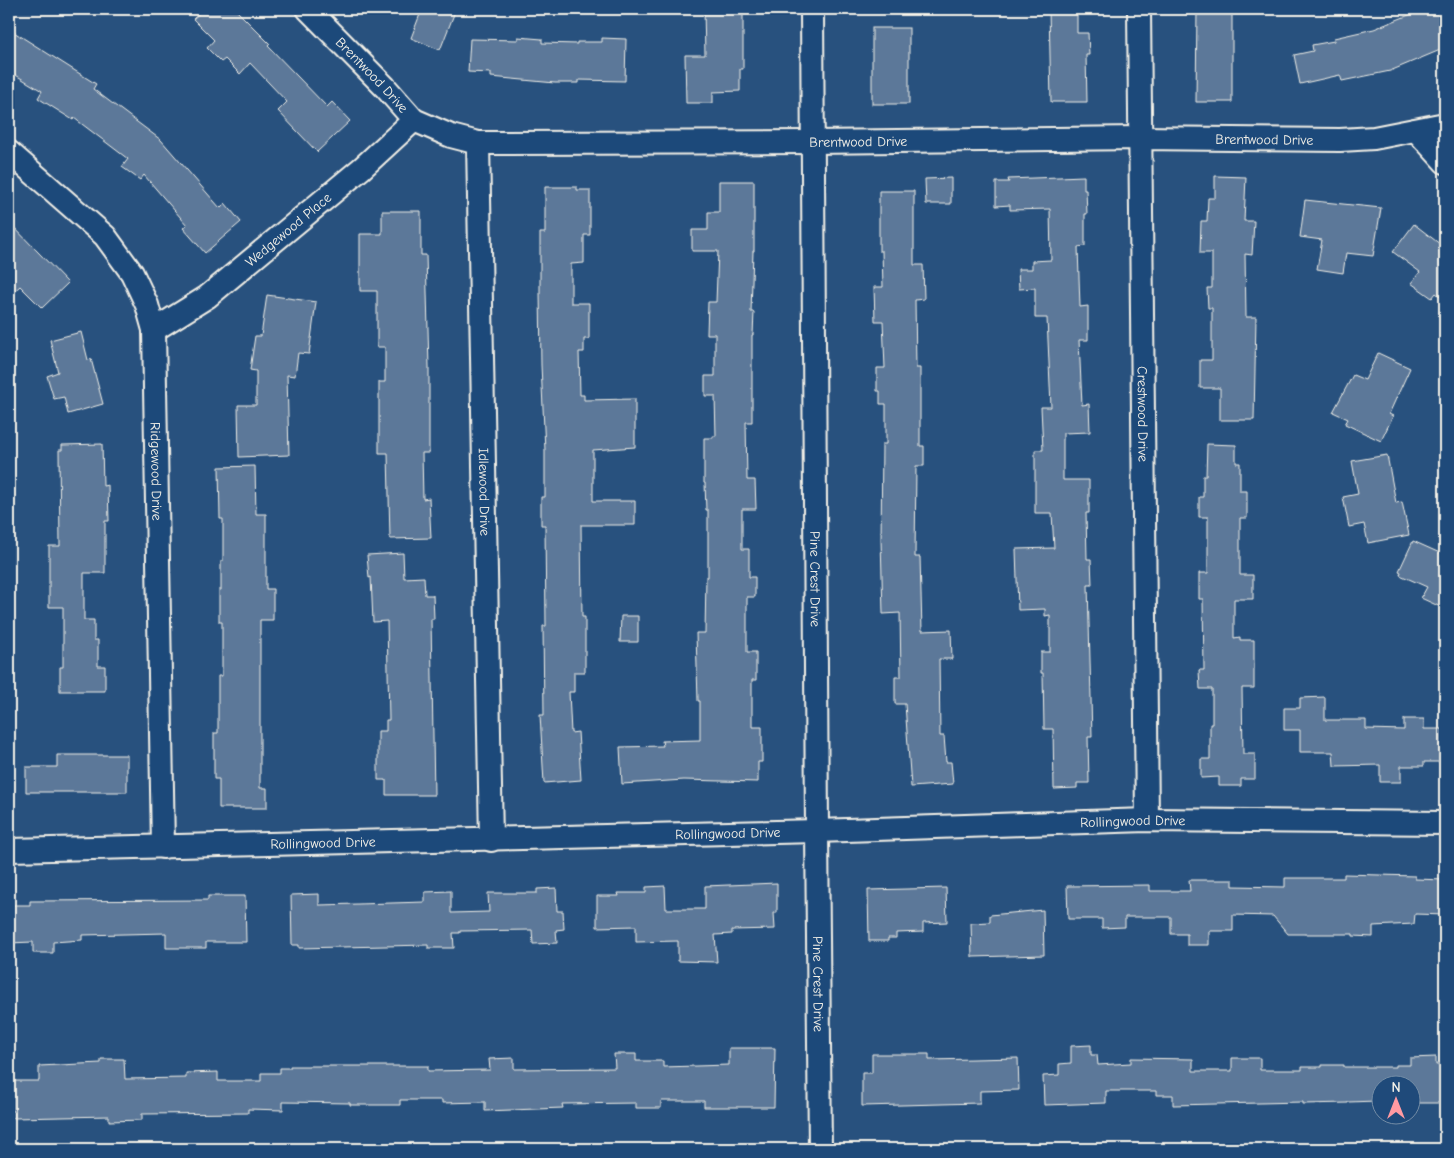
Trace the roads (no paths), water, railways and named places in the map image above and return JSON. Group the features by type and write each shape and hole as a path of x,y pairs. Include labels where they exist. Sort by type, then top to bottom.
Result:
{"street":[{"name":"Brentwood Drive","path":"308,9 385,87 414,120 451,136 478,143 813,142 1140,138 1348,139 1374,138 1445,124"},
{"name":"Pine Crest Drive","path":"812,9 820,1149"},
{"name":"Crestwood Drive","path":"1139,9 1147,820"},
{"name":"Wedgewood Place","path":"154,330 207,297 362,168 414,120"},
{"path":"1416,130 1445,162"},
{"name":"Idlewood Drive","path":"478,143 491,840"},
{"name":"Ridgewood Drive","path":"9,152 105,236 132,273 147,305 154,330 163,847"},
{"name":"Rollingwood Drive","path":"9,850 491,840 1147,820 1445,823"}]}
